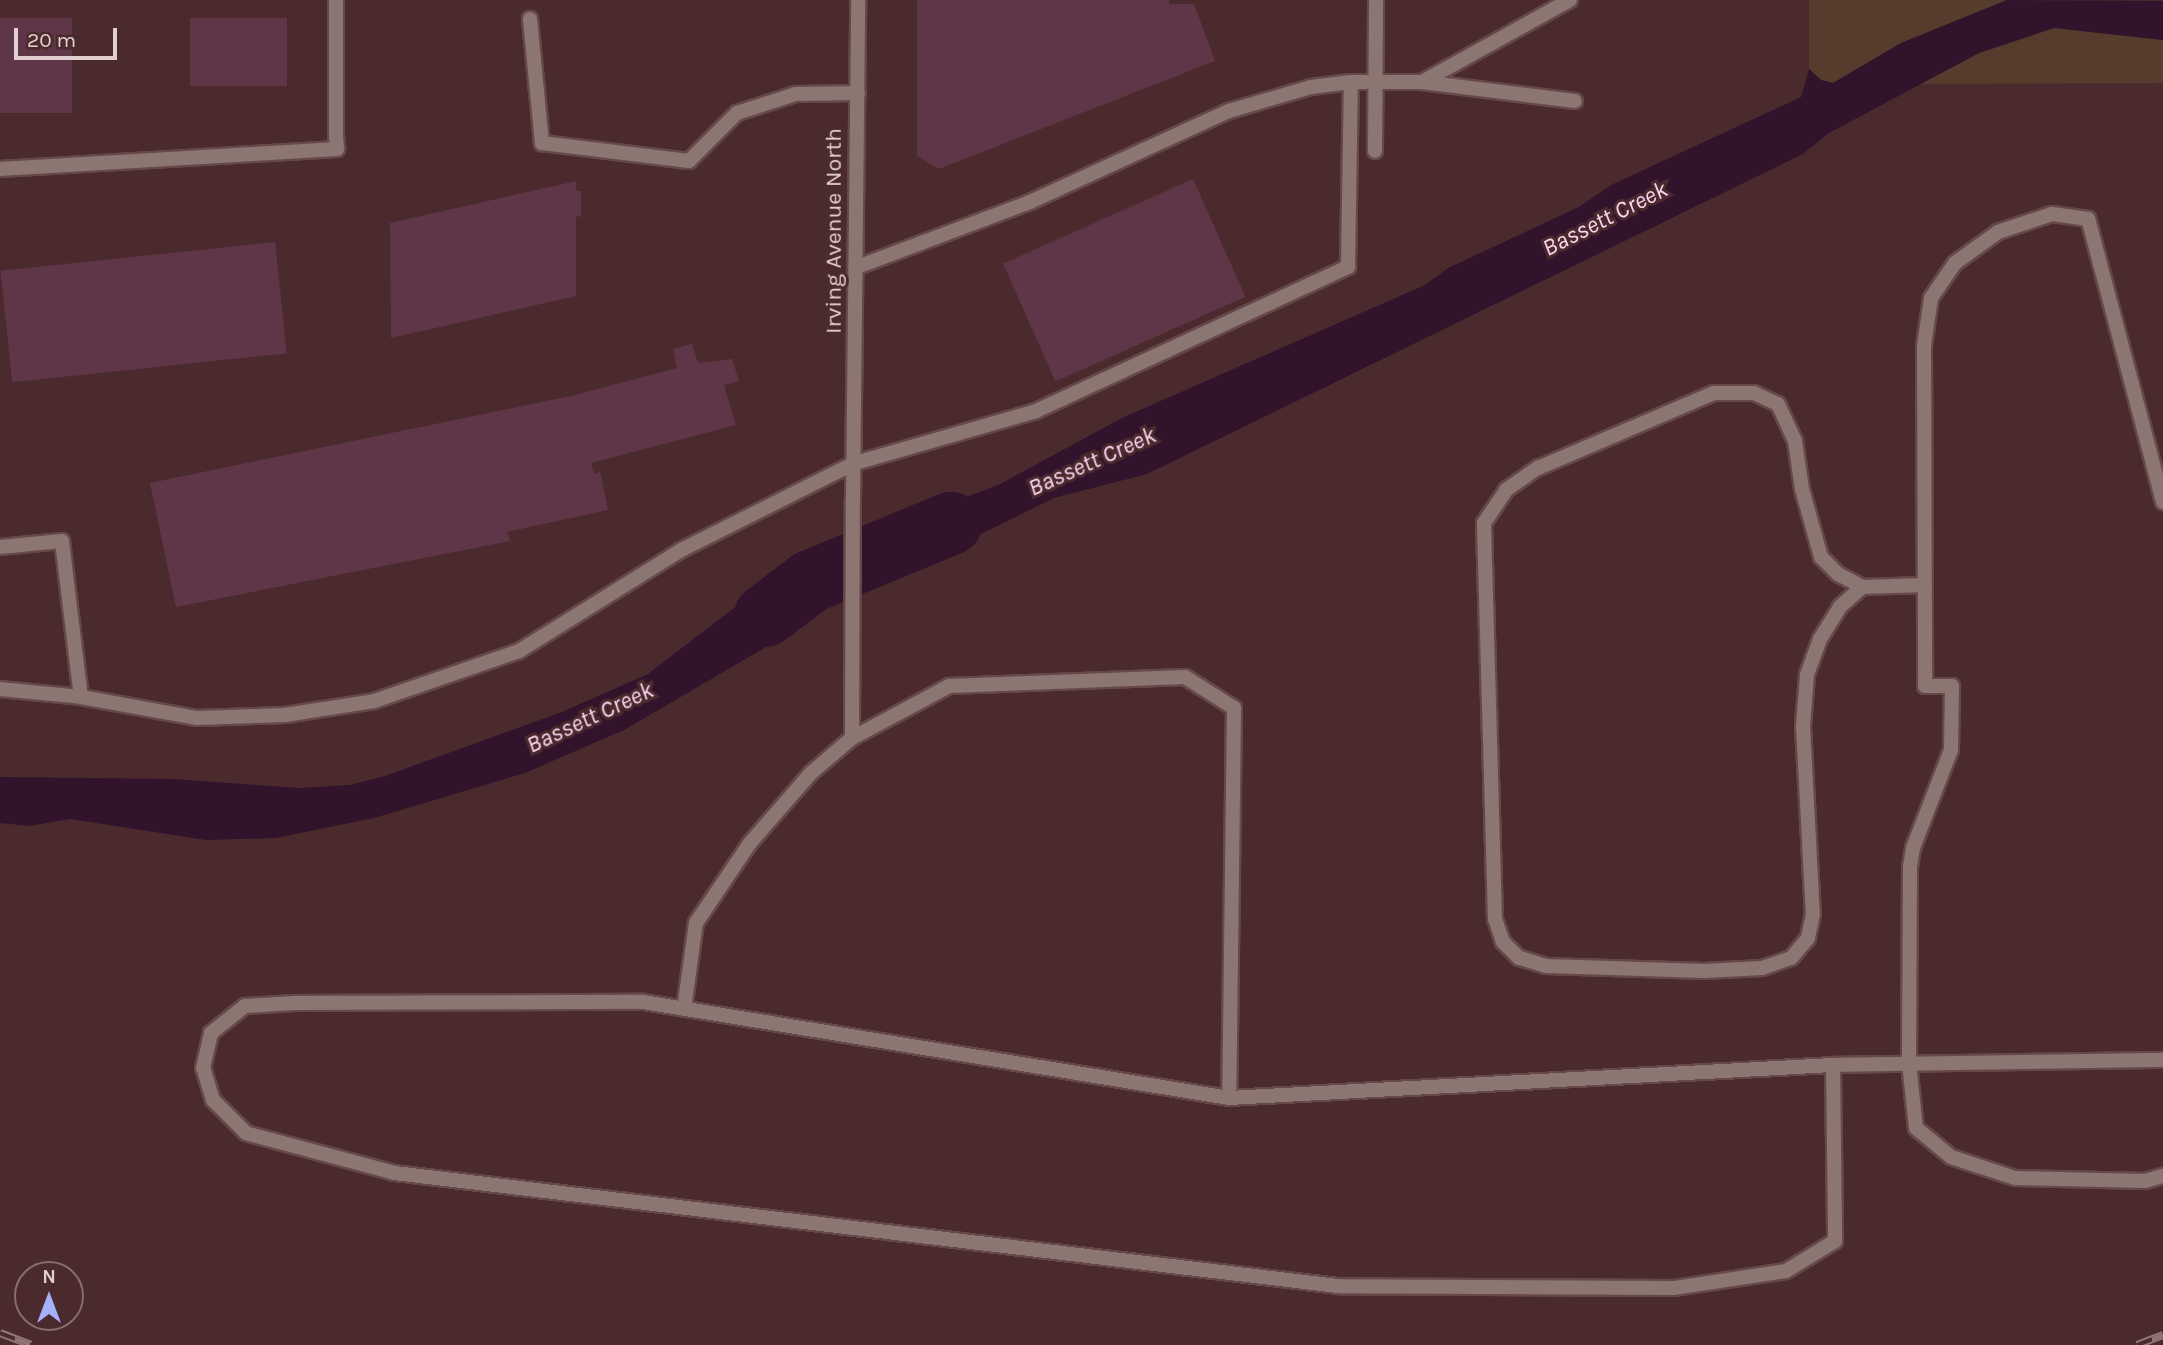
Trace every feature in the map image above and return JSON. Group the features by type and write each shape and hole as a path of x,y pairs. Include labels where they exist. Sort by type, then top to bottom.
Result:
{"street":[{"path":"0,169 337,149 336,0"},
{"name":"Irving Avenue North","path":"852,738 858,0"},
{"path":"1375,151 1376,0"},
{"path":"1422,82 1570,0"},
{"path":"530,19 542,143 689,160 737,113 796,93 858,93"},
{"path":"0,689 81,697 197,718 285,715 374,701 519,651 681,550 855,463 1036,411 1348,267 1351,82"},
{"path":"857,267 1030,202 1229,111 1311,87 1351,82 1422,82 1575,101"},
{"path":"2163,502 2088,219 2052,214 1998,232 1955,263 1931,298 1924,346 1925,686 1952,686 1951,750 1913,848 1910,867 1909,1063 1916,1128 1951,1157 2015,1178 2146,1181 2163,1177"},
{"path":"1862,587 1840,607 1820,639 1807,675 1803,726 1813,914 1808,937 1791,958 1762,968 1704,971 1546,966 1519,958 1503,942 1495,919 1484,523 1506,490 1538,468 1714,393 1754,393 1778,404 1795,441 1802,489 1821,557 1838,574 1862,587 1925,585"},
{"path":"0,547 62,541 81,697"},
{"path":"684,1009 696,923 750,843 811,774 852,738 948,686 1185,677 1234,708 1229,1098"},
{"path":"1833,1065 1835,1241 1786,1271 1674,1288 1338,1286 395,1173 246,1133 213,1100 203,1068 211,1033 245,1006 643,1002 1229,1098 1833,1065 2163,1060"}],"shaded area":[{"path":"1809,0 2007,0 1901,43 1833,83 1821,80 1809,69"},
{"path":"2054,28 2163,40 2163,83 1920,84 1979,53"}],"water":[{"path":"2007,0 2163,1 2163,40 2054,28 1979,53 1829,133 1803,154 1147,474 1054,498 983,533 868,570 869,534 998,485 1124,417 1425,285 1448,268 1579,207 1611,185 1801,97 1809,69 1821,80 1833,83 1901,43"},
{"path":"836,552 836,591 812,607 807,623 624,730 525,773 374,818 276,838 206,840 70,819 30,826 0,823 0,777 174,779 298,788 350,785 385,776 562,712 648,674 730,611 781,578"}],"building":[{"path":"917,0 1169,0 1169,4 1194,4 1215,61 939,169 917,156"},
{"path":"0,18 72,18 72,113 0,113"},
{"path":"190,18 287,18 287,86 190,86"},
{"path":"1193,179 1245,297 1055,381 1003,264"},
{"path":"576,181 576,191 581,191 581,217 576,216 576,296 391,338 390,223"},
{"path":"275,242 287,353 12,382 1,271"},
{"path":"692,344 698,363 732,359 739,381 724,385 736,425 591,463 594,474 600,471 608,510 507,532 510,541 176,607 150,483 571,396 677,368 673,349"}],"waterway":[{"name":"Bassett Creek","path":"765,615 810,581 950,523"}],"railway":[{"path":"0,1333 31,1345"},
{"path":"2137,1345 2163,1335"}]}
